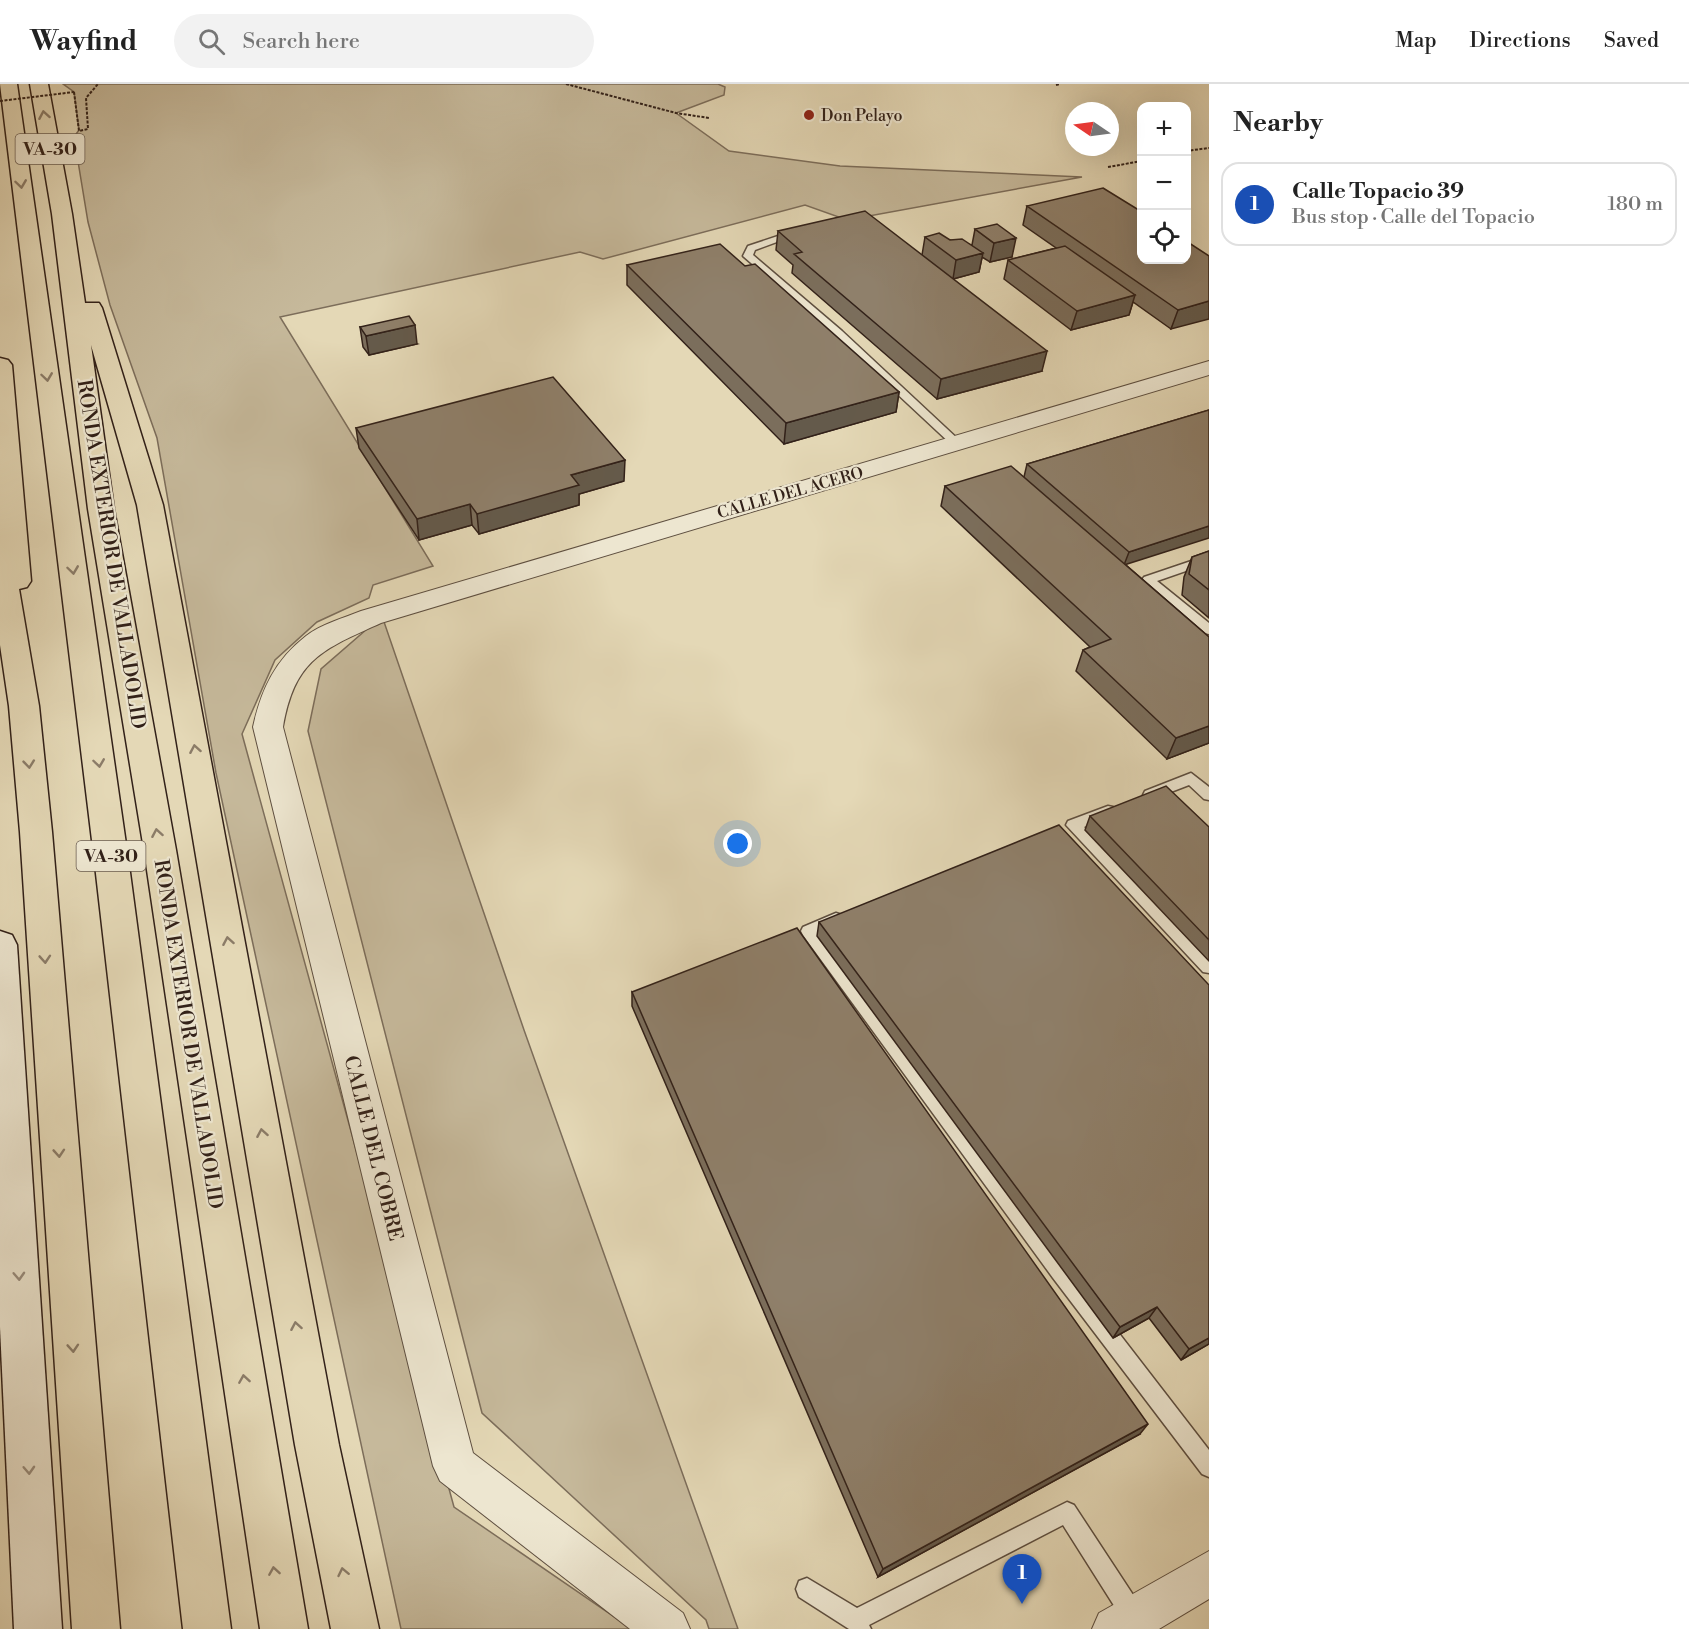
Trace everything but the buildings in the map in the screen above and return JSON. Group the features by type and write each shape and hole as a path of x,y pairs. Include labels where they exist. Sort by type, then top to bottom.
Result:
{"highway":[{"name":"RONDA EXTERIOR DE VALLADOLID","path":"8,84 111,854 207,1629"},
{"name":"RONDA EXTERIOR DE VALLADOLID","path":"39,84 62,214 101,509 160,850 284,1629"},
{"path":"62,214 150,505 316,1445 355,1629"},
{"path":"0,364 20,612 24,706 36,832 76,1388 96,1629"},
{"path":"0,554 24,706"}],"street":[{"name":"CALLE DEL ACERO","path":"371,617 1209,368"},
{"name":"CALLE DEL COBRE","path":"371,617 317,641 292,666 274,696 268,727 455,1466 667,1629"},
{"path":"0,945 38,1629"},
{"path":"1134,1622 1209,1574"}],"lane":[{"path":"810,229 767,241 751,248 748,256 838,333 956,443"},
{"path":"1209,559 1148,580 1209,630"},
{"path":"1205,974 1073,825 1191,778 1209,795"},
{"path":"1062,829 1205,974"},
{"path":"853,913 809,930 1046,1254 1209,1467"},
{"path":"807,1589 858,1624 1067,1512 1134,1622"}],"path":[{"path":"0,101 74,92 79,130 88,129 83,109 91,88 98,84"},
{"path":"566,84 676,113 709,118"},
{"path":"1056,85 1060,84"},
{"path":"1191,150 1209,147"},
{"path":"1108,167 1137,161"}],"shaded area":[{"path":"63,84 718,84 725,87 724,95 676,113 729,151 840,166 1082,177 847,220 805,205 603,259 580,252 280,317 433,566 373,585 369,598 317,622 275,660 242,734 454,1507 632,1629 401,1629 216,773 157,438 110,305 88,222 74,137 79,130 74,92"},
{"path":"382,616 524,1030 738,1629 709,1629 706,1620 482,1413 308,731 321,669"}],"place":[{"name":"Don Pelayo","path":"809,115"},
{"name":"Calle Topacio 39","path":"1022,1604"}]}
